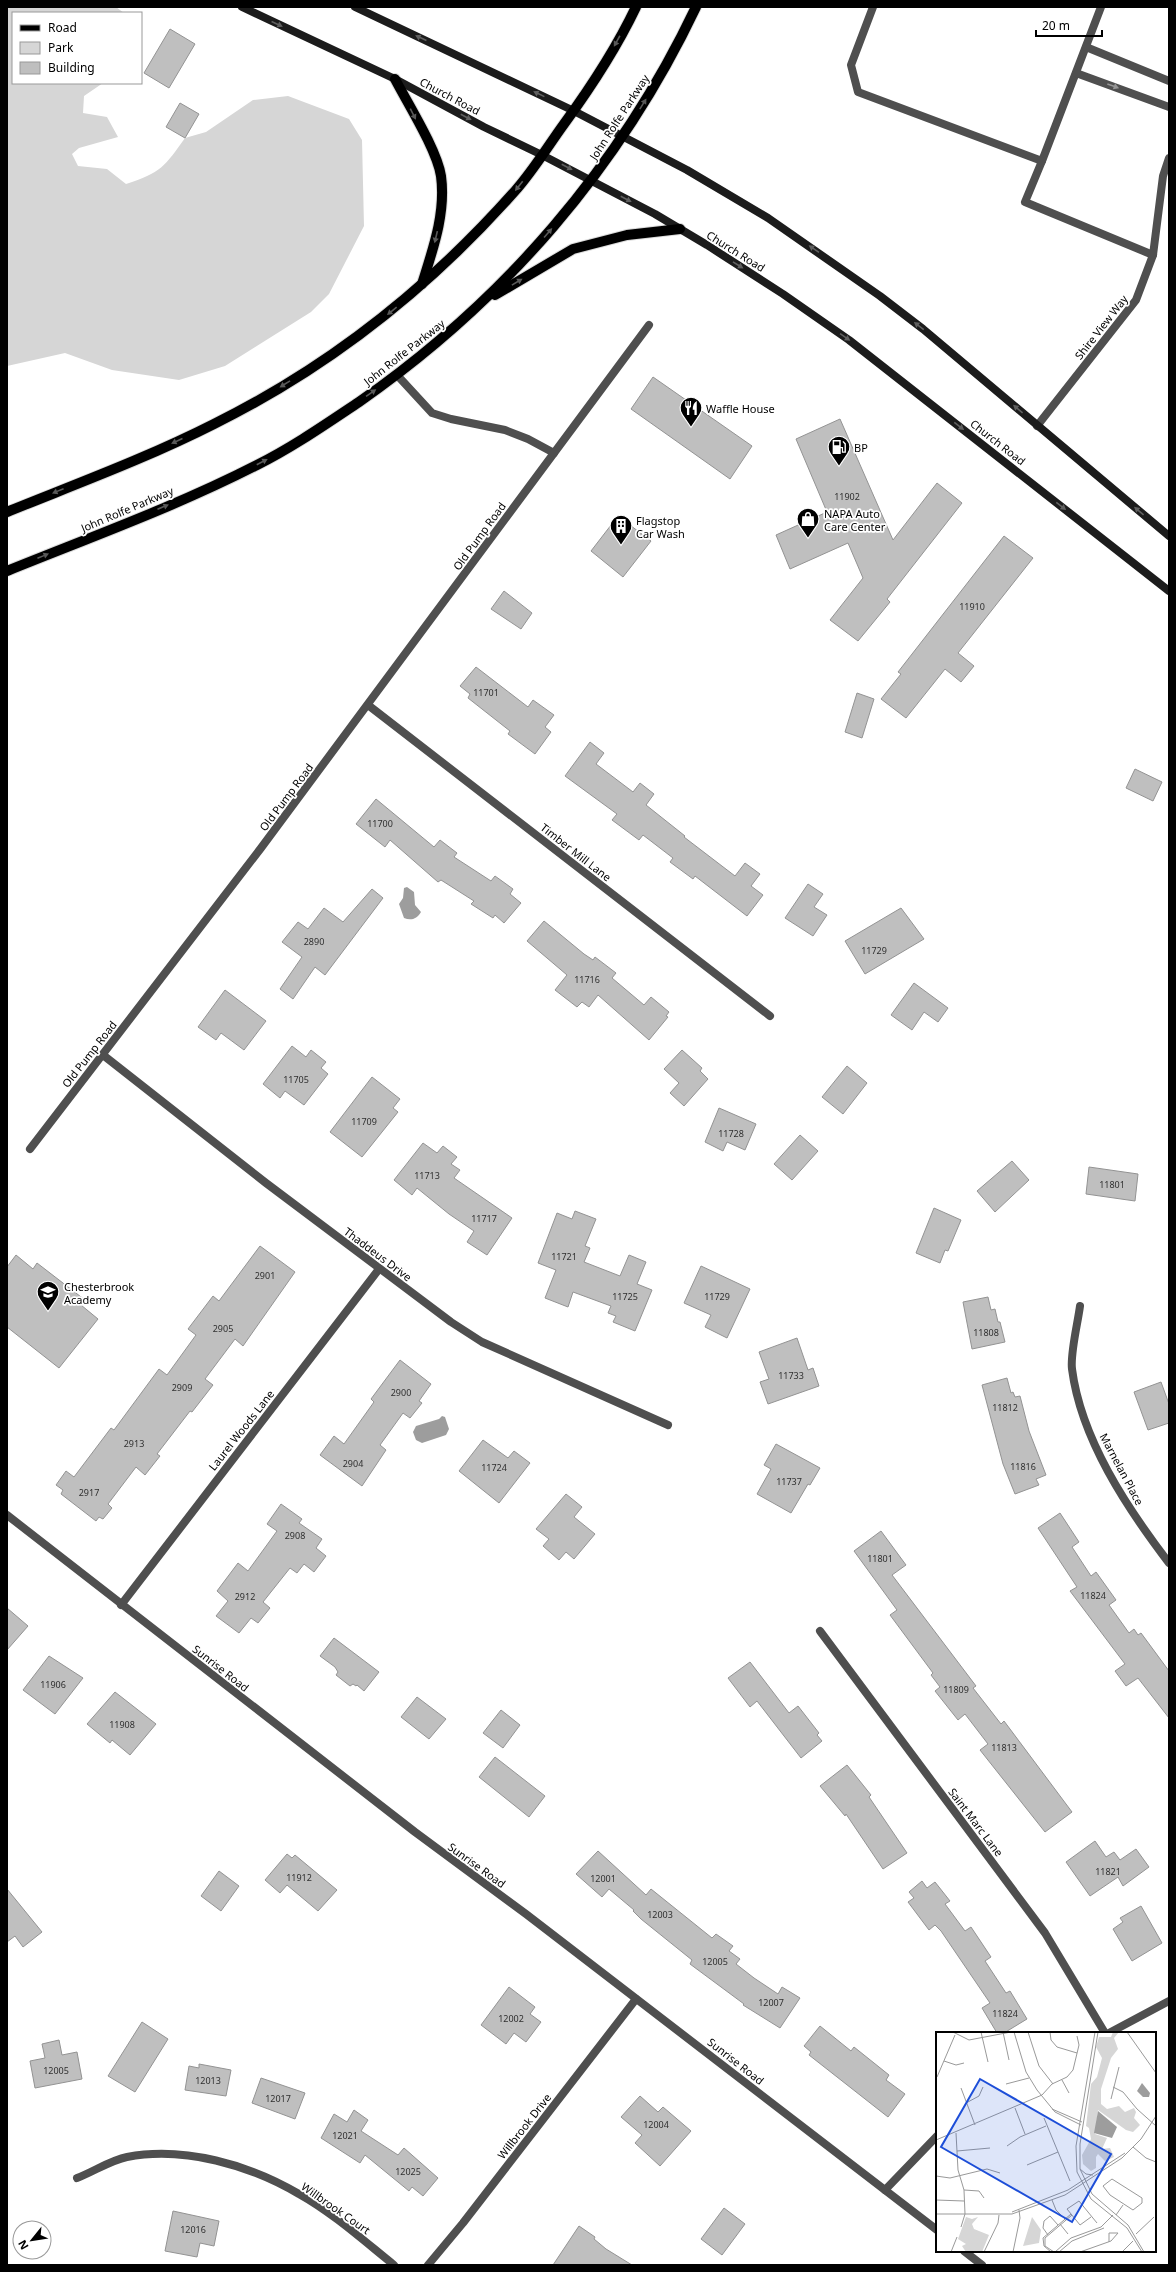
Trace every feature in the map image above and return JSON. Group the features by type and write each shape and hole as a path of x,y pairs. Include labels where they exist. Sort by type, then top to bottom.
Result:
{"main road":[{"name":"Church Road","path":"242,7 395,79 484,127 591,180 680,229 783,294 849,340 1169,591"},
{"path":"355,7 574,111 708,182 768,218 822,255 923,329 1169,536"},
{"path":"7,512 206,428 257,402 361,334 422,286 516,190 574,111 600,72 636,7"},
{"name":"John Rolfe Parkway","path":"7,571 145,515 258,464 294,444 397,375 483,302 540,242 591,180 622,136 663,72 696,7"},
{"path":"395,79 435,158 440,175 442,193 438,231 422,286"},
{"path":"483,302 573,249 627,235 680,229"}],"street":[{"path":"873,7 851,65 858,92 1042,162"},
{"path":"1101,7 1042,162 1025,202 1153,255"},
{"path":"1086,47 1169,82"},
{"path":"1076,73 1169,107"},
{"name":"Shire View Way","path":"1037,426 1136,300 1153,255 1163,176 1169,158"},
{"name":"Old Pump Road","path":"30,1149 368,705 649,325"},
{"path":"397,375 432,412 451,419 505,430 554,453"},
{"name":"Timber Mill Lane","path":"368,705 770,1016"},
{"name":"Thaddeus Drive","path":"103,1055 379,1269 451,1322 482,1342 668,1425"},
{"name":"Laurel Woods Lane","path":"121,1605 379,1269"},
{"name":"Marnelan Place","path":"1080,1306 1072,1367 1088,1427 1100,1455 1124,1501 1169,1563"},
{"name":"Sunrise Road","path":"7,1515 121,1605 458,1865 526,1914 936,2229"},
{"name":"Saint Marc Lane","path":"820,1631 1045,1933 1104,2032"},
{"name":"Willbrook Drive","path":"428,2265 463,2223 636,1999"},
{"path":"1111,2032 1169,2001"},
{"path":"885,2190 936,2137"},
{"name":"Willbrook Court","path":"77,2178 125,2157 150,2153 190,2156 231,2165 263,2176 299,2194 394,2265"},
{"path":"965,2252 982,2265"}],"green space":[{"path":"7,7 116,7 123,12 12,12 12,84 102,84 84,96 83,113 107,117 118,137 79,148 72,154 78,166 107,169 126,184 155,172 167,162 185,138 206,132 253,100 288,96 349,119 362,140 364,226 329,294 311,312 225,366 179,380 112,370 65,353 7,366"}],"shaded area":[{"path":"407,887 414,892 415,905 421,912 416,918 404,918 399,904 403,898 404,888"},
{"path":"442,1416 445,1417 449,1429 446,1435 422,1443 416,1440 413,1432 416,1426 439,1419"}],"building":[{"path":"170,29 195,44 169,88 144,73"},
{"path":"180,103 199,114 185,138 166,127"},
{"name":"Waffle House","path":"653,377 752,446 730,479 631,409"},
{"path":"840,419 893,540 937,483 962,503 887,599 890,602 858,641 830,620 863,578 848,543 790,569 776,535 827,512 796,439"},
{"name":"Flagstop Car Wash","path":"618,516 651,541 623,577 591,551"},
{"path":"1004,536 1033,558 958,653 974,666 961,682 945,669 906,718 881,699 901,674 898,672"},
{"path":"504,591 532,613 521,629 491,609"},
{"path":"476,667 528,707 533,700 554,715 545,727 551,732 535,754 508,734 510,731 468,698 470,694 460,686"},
{"path":"857,693 874,699 862,738 845,732"},
{"path":"590,742 604,753 596,764 633,792 640,783 654,794 646,805 685,836 684,837 735,876 745,863 760,874 751,886 763,895 747,916 695,876 693,879 670,862 673,858 643,835 639,840 612,820 617,814 565,776"},
{"path":"1135,769 1162,782 1153,801 1126,788"},
{"path":"376,799 434,847 440,840 457,853 454,857 491,881 495,876 513,889 510,894 521,903 504,923 495,915 493,918 471,904 474,901 441,880 438,882 390,840 385,847 356,824"},
{"path":"808,884 823,894 814,907 827,915 813,936 785,918"},
{"path":"372,889 383,898 325,975 315,967 293,999 280,989 302,957 282,942 298,922 308,929 324,908 343,922"},
{"path":"901,908 924,939 865,974 845,941"},
{"path":"544,921 584,954 593,960 595,957 616,973 612,978 644,1005 651,997 669,1012 666,1016 668,1017 649,1040 598,995 589,1007 582,1002 577,1007 555,990 567,975 527,941"},
{"path":"914,983 948,1008 938,1022 924,1012 912,1030 891,1015"},
{"path":"225,990 266,1021 244,1050 221,1033 216,1040 198,1027"},
{"path":"292,1046 306,1057 311,1050 326,1062 321,1068 328,1074 304,1105 285,1091 280,1098 263,1084"},
{"path":"682,1050 702,1068 700,1071 708,1079 684,1106 670,1093 679,1083 664,1069"},
{"path":"847,1066 867,1083 843,1114 822,1097"},
{"path":"372,1077 400,1099 393,1108 398,1112 362,1157 330,1132"},
{"path":"719,1108 756,1124 745,1150 727,1142 723,1151 705,1142"},
{"path":"800,1135 818,1151 792,1180 774,1164"},
{"path":"423,1143 437,1153 443,1146 457,1157 451,1164 460,1170 454,1178 512,1218 487,1255 467,1242 474,1231 449,1214 417,1188 412,1195 394,1180"},
{"path":"1012,1161 1029,1180 995,1212 977,1191"},
{"path":"1089,1167 1138,1174 1135,1201 1086,1194"},
{"path":"934,1208 961,1220 948,1251 945,1250 940,1263 916,1253"},
{"path":"575,1211 596,1219 585,1246 590,1248 584,1262 620,1276 629,1255 646,1262 637,1284 652,1290 635,1331 613,1322 616,1316 608,1313 611,1306 573,1292 568,1307 545,1298 556,1270 538,1263 557,1213 572,1219"},
{"path":"260,1246 295,1272 243,1346 235,1339 205,1379 213,1385 192,1412 190,1411 157,1454 160,1456 145,1475 136,1467 108,1504 112,1508 103,1519 99,1517 96,1521 61,1494 63,1490 56,1485 66,1471 74,1477 111,1428 114,1430 159,1369 167,1375 196,1335 188,1329 213,1296 219,1301"},
{"name":"Chesterbrook Academy","path":"16,1255 33,1269 37,1263 85,1300 81,1305 98,1319 59,1368 7,1327 7,1267"},
{"path":"701,1266 750,1289 727,1338 705,1327 711,1315 684,1303"},
{"path":"988,1297 991,1310 995,1309 998,1322 1000,1322 1005,1342 972,1349 963,1302"},
{"path":"797,1338 808,1370 813,1368 819,1386 768,1404 760,1382 769,1379 759,1352"},
{"path":"400,1360 431,1384 419,1401 422,1403 410,1418 403,1413 380,1445 386,1450 362,1486 320,1455 334,1436 344,1444 374,1402 371,1399"},
{"path":"1007,1378 1011,1393 1013,1392 1015,1397 1020,1396 1029,1431 1046,1475 1036,1479 1039,1485 1015,1494 1003,1464 982,1385"},
{"path":"1161,1382 1169,1404 1169,1423 1148,1430 1134,1392"},
{"path":"483,1440 508,1458 514,1451 530,1463 499,1503 459,1471"},
{"path":"776,1444 820,1468 810,1485 808,1484 791,1513 757,1494 771,1469 764,1465"},
{"path":"566,1494 582,1507 574,1517 595,1534 574,1559 566,1552 559,1560 543,1546 549,1539 536,1529"},
{"path":"281,1504 302,1519 299,1523 322,1539 316,1548 326,1556 314,1572 304,1564 297,1573 290,1568 263,1602 270,1608 258,1623 251,1618 239,1633 216,1616 228,1601 217,1591 238,1563 248,1571 277,1531 267,1524"},
{"path":"1060,1513 1079,1542 1072,1547 1091,1576 1096,1572 1116,1600 1109,1605 1129,1633 1134,1629 1138,1635 1141,1633 1169,1671 1169,1718 1138,1678 1126,1686 1115,1671 1125,1664 1070,1591 1077,1587 1038,1528"},
{"path":"881,1531 906,1565 892,1575 976,1686 973,1688 1001,1724 1004,1721 1072,1812 1045,1832 980,1750 988,1744 965,1714 958,1720 935,1691 940,1687 931,1675 933,1673 890,1615 897,1610 854,1551"},
{"path":"7,1608 28,1626 7,1650"},
{"path":"334,1638 379,1672 364,1691 357,1685 356,1686 353,1684 350,1686 336,1675 338,1672 335,1667 320,1656"},
{"path":"49,1656 83,1678 55,1714 23,1690"},
{"path":"750,1662 789,1713 798,1706 819,1733 817,1735 822,1741 801,1758 757,1701 750,1707 728,1678"},
{"path":"115,1692 156,1724 130,1755 112,1740 110,1743 87,1724"},
{"path":"417,1697 446,1719 429,1739 401,1717"},
{"path":"501,1710 520,1725 503,1748 483,1733"},
{"path":"495,1757 545,1796 529,1817 479,1777"},
{"path":"847,1765 871,1795 869,1797 907,1853 883,1869 846,1814 845,1816 820,1786"},
{"path":"1095,1841 1106,1857 1114,1852 1120,1860 1136,1849 1149,1867 1123,1886 1118,1877 1090,1896 1066,1862"},
{"path":"598,1851 646,1895 651,1889 712,1938 716,1934 733,1946 729,1951 740,1959 736,1964 754,1978 778,1994 782,1987 800,1998 780,2028 743,2005 744,2004 690,1964 692,1960 641,1919 633,1911 634,1910 609,1889 602,1897 576,1874"},
{"path":"287,1854 292,1858 295,1855 337,1890 318,1911 287,1885 280,1893 265,1880"},
{"path":"219,1871 239,1886 221,1911 201,1896"},
{"path":"922,1881 927,1888 935,1882 950,1901 945,1904 965,1931 971,1927 991,1957 985,1961 1006,1993 1010,1991 1027,2019 1006,2032 996,2032 982,2008 990,2003 941,1931 935,1925 929,1930 908,1902 914,1898 909,1892"},
{"path":"7,1889 42,1932 23,1947 15,1936 7,1942"},
{"path":"1141,1906 1162,1943 1132,1961 1113,1929 1123,1922 1120,1918"},
{"path":"509,1987 535,2007 530,2014 541,2022 526,2042 514,2033 506,2044 481,2025"},
{"path":"142,2022 168,2039 135,2092 108,2076"},
{"path":"820,2026 851,2051 854,2047 889,2075 886,2080 905,2094 888,2117 809,2055 811,2052 804,2046"},
{"path":"59,2040 62,2055 77,2052 82,2079 35,2088 30,2061 45,2058 42,2044"},
{"path":"199,2064 231,2070 226,2096 185,2090 189,2066 199,2068"},
{"path":"261,2078 305,2093 295,2119 252,2103"},
{"path":"640,2096 658,2112 663,2107 691,2131 660,2166 635,2143 642,2135 621,2117"},
{"path":"354,2110 368,2120 361,2131 398,2155 404,2148 438,2178 423,2196 412,2187 409,2191 365,2155 360,2163 321,2138 334,2114 347,2122"},
{"path":"724,2208 745,2224 722,2255 701,2239"},
{"path":"173,2211 219,2221 214,2246 200,2243 197,2257 165,2251"},
{"path":"579,2226 595,2237 594,2239 606,2249 632,2265 553,2265"}],"place":[{"name":"Waffle House","path":"691,428"},
{"name":"BP","path":"839,466"},
{"name":"NAPA Auto Care Center","path":"808,538"},
{"name":"Flagstop Car Wash","path":"621,546"},
{"name":"Chesterbrook Academy","path":"48,1312"}]}
